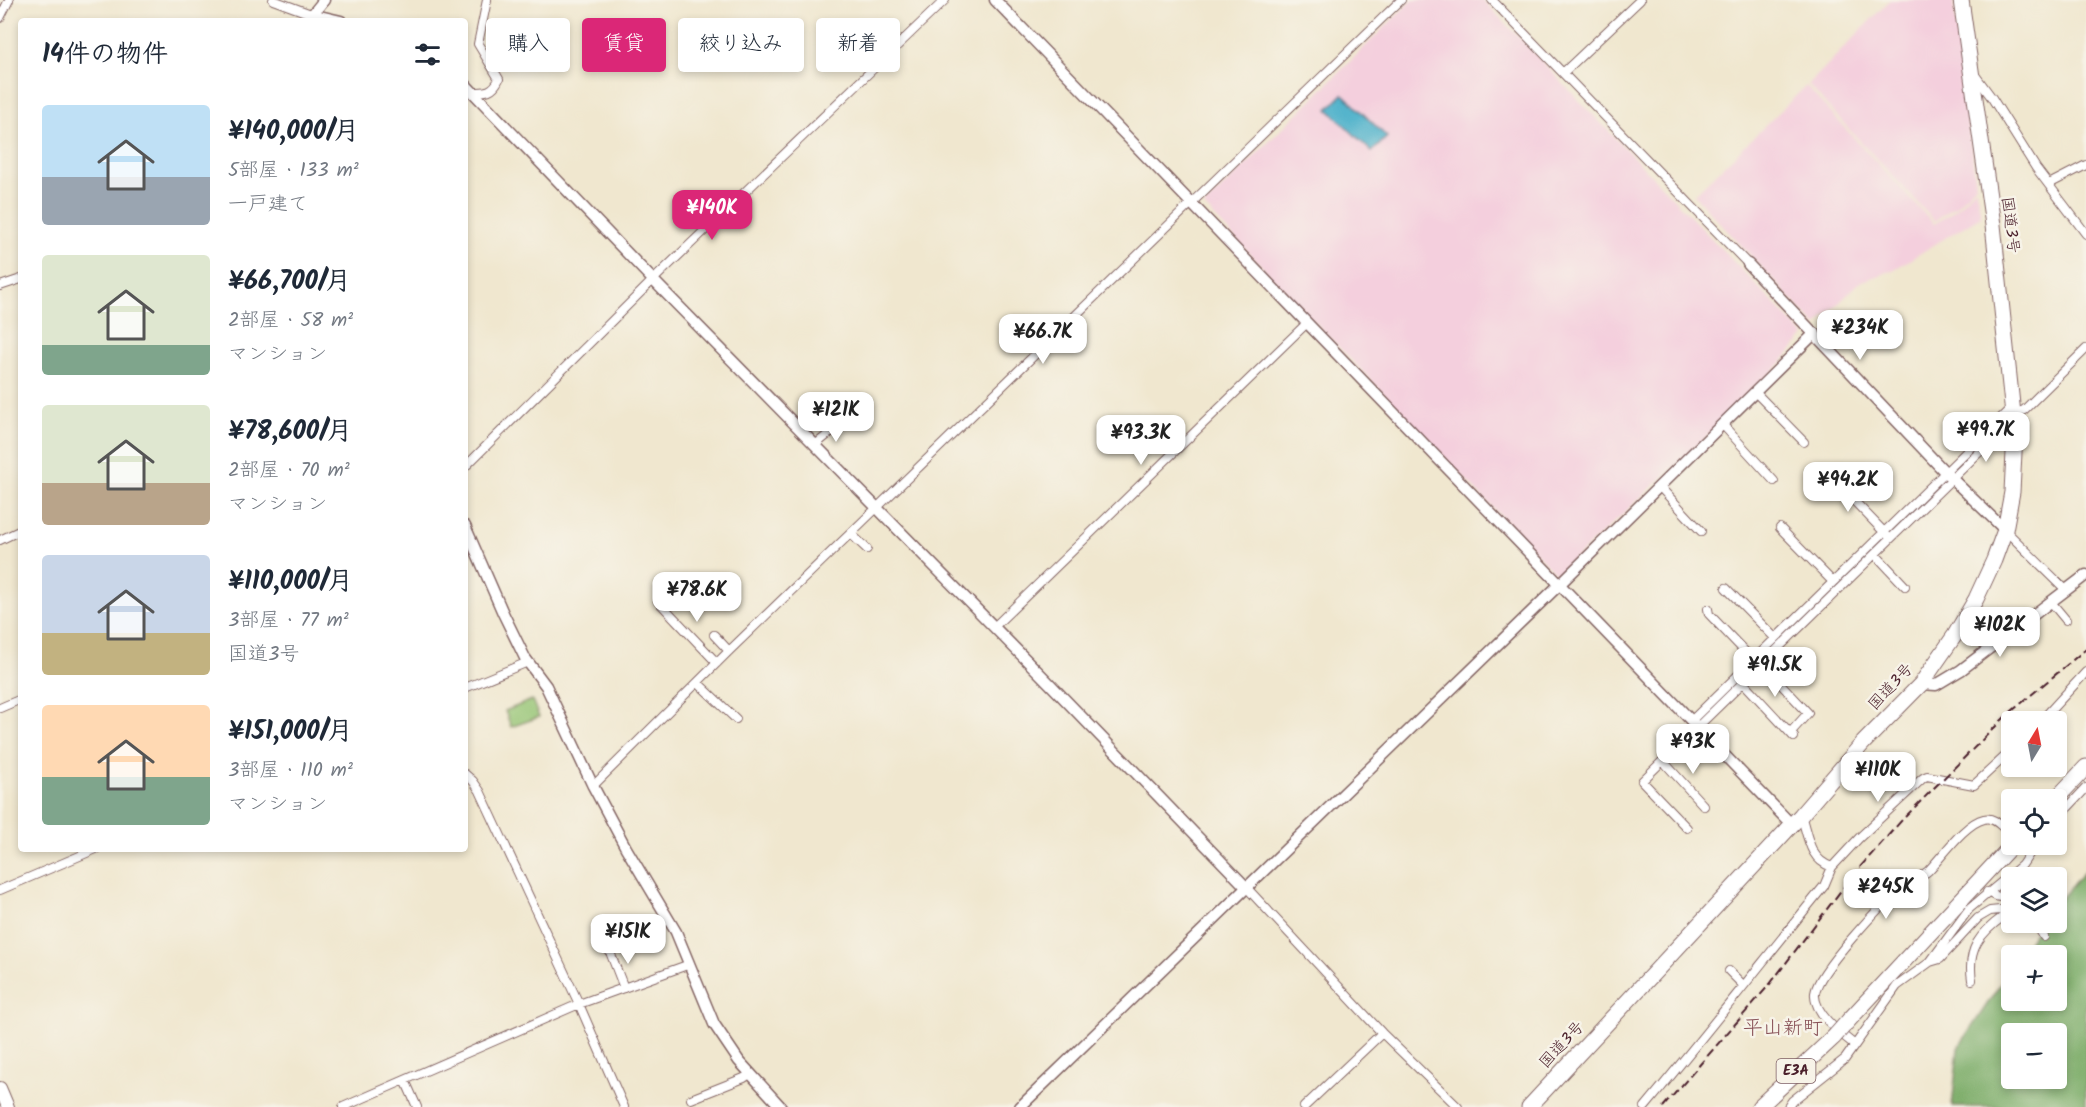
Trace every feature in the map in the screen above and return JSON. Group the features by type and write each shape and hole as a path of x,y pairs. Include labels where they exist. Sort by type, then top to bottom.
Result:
{"highway":[{"name":"国道3号","path":"1529,1107 1796,820 1863,742 1921,684 1955,635 1976,599 2005,530 2012,492 2008,433 2014,410 1993,225 1961,0"},
{"path":"2065,789 2086,767"},
{"name":"E3A","path":"1759,1107 1834,1036 2011,855"},
{"name":"E3A","path":"1768,1107 1834,1036"}],"main road":[{"path":"0,1088 8,1107"}],"street":[{"path":"0,18 9,0"},
{"path":"273,0 309,18 324,0"},
{"path":"469,88 487,92 496,87 500,79 478,44 488,0"},
{"path":"468,464 653,280 945,0"},
{"path":"995,0 1694,725 1796,820 1821,864 1832,867"},
{"path":"593,786 729,651 1401,0"},
{"path":"1492,0 1815,333 1949,475 2066,590"},
{"path":"1563,73 1640,0"},
{"path":"1970,69 1992,98 2036,168 2086,234"},
{"path":"469,88 653,280 1246,887 1382,1033 1458,1107"},
{"path":"2049,184 2086,165"},
{"path":"0,286 18,280"},
{"path":"994,627 1306,324"},
{"path":"1020,1107 1560,584 1815,333"},
{"path":"1687,828 1642,781 1663,761 1737,676 1875,554 1990,430 2014,410 2024,410 2086,349"},
{"path":"2079,356 2086,363"},
{"path":"1755,392 1803,442"},
{"path":"815,445 843,423"},
{"path":"1722,424 1774,481"},
{"path":"1990,430 2008,433"},
{"path":"1694,725 1743,683 1757,660 1775,638 1884,532 1949,475 2008,433"},
{"path":"1831,477 1890,539"},
{"path":"1659,486 1701,531"},
{"path":"1780,528 1833,582"},
{"path":"0,540 18,531"},
{"path":"468,533 503,613 528,662 546,687 626,849 676,932 714,1024 739,1061 781,1107"},
{"path":"851,534 867,549"},
{"path":"1875,554 1905,586"},
{"path":"1852,563 1863,565"},
{"path":"1921,684 1936,685 1961,670 2086,575"},
{"path":"1726,588 1775,638"},
{"path":"658,601 717,663"},
{"path":"2051,602 2066,620"},
{"path":"1708,609 1709,614 1808,713 1792,735 1737,676"},
{"path":"714,635 729,651"},
{"path":"468,687 528,662"},
{"path":"2050,711 2086,672"},
{"path":"698,683 736,718"},
{"path":"0,708 18,700"},
{"path":"1646,1107 1824,886 1832,867 1859,838 1923,778 1927,776 1974,785 2001,760"},
{"path":"1663,761 1704,806"},
{"path":"468,777 480,791 624,1107"},
{"path":"2067,808 2086,788"},
{"path":"1855,1045 1828,1020 1817,1006 1815,994 1821,979 1866,922 1903,885 1925,873 1964,832 1986,818 1992,819 2001,826"},
{"path":"0,890 89,852"},
{"path":"1788,1107 1792,1101 1845,1059 1897,986 1930,962 1969,909 2022,865 2022,855"},
{"path":"1987,892 2001,896"},
{"path":"1930,962 1940,959 1978,918 1990,911 2004,911 2004,916 1987,928 1975,948 1970,968 1972,980"},
{"path":"2042,933 2044,937"},
{"path":"609,952 624,988"},
{"path":"343,1107 579,1004 690,964"},
{"path":"1729,971 1743,985"},
{"path":"1304,1107 1382,1033"},
{"path":"691,1100 750,1074"},
{"path":"405,1080 417,1107"}],"shaded area":[{"path":"1412,0 1483,0 1805,336 1755,392 1557,575 1204,206"},
{"path":"1890,0 1953,0 1976,185 1956,206 1934,221 1808,85"},
{"path":"1806,86 1934,224 1955,210 1976,188 1981,216 1893,270 1860,282 1816,326 1694,195"}],"green space":[{"path":"532,700 539,717 511,727 505,711"},
{"path":"2086,869 2086,1107 1952,1107 1958,1048 2001,983 2001,1011 2067,1011 2067,945 2026,945 2034,933 2067,933 2067,891"}],"water":[{"path":"1343,94 1387,137 1372,152 1328,109"}],"railway":[{"path":"1663,1107 1770,984 1852,876 1903,819 2006,716 2086,649"}],"district":[{"name":"平山新町","path":"1783,1029"}]}
